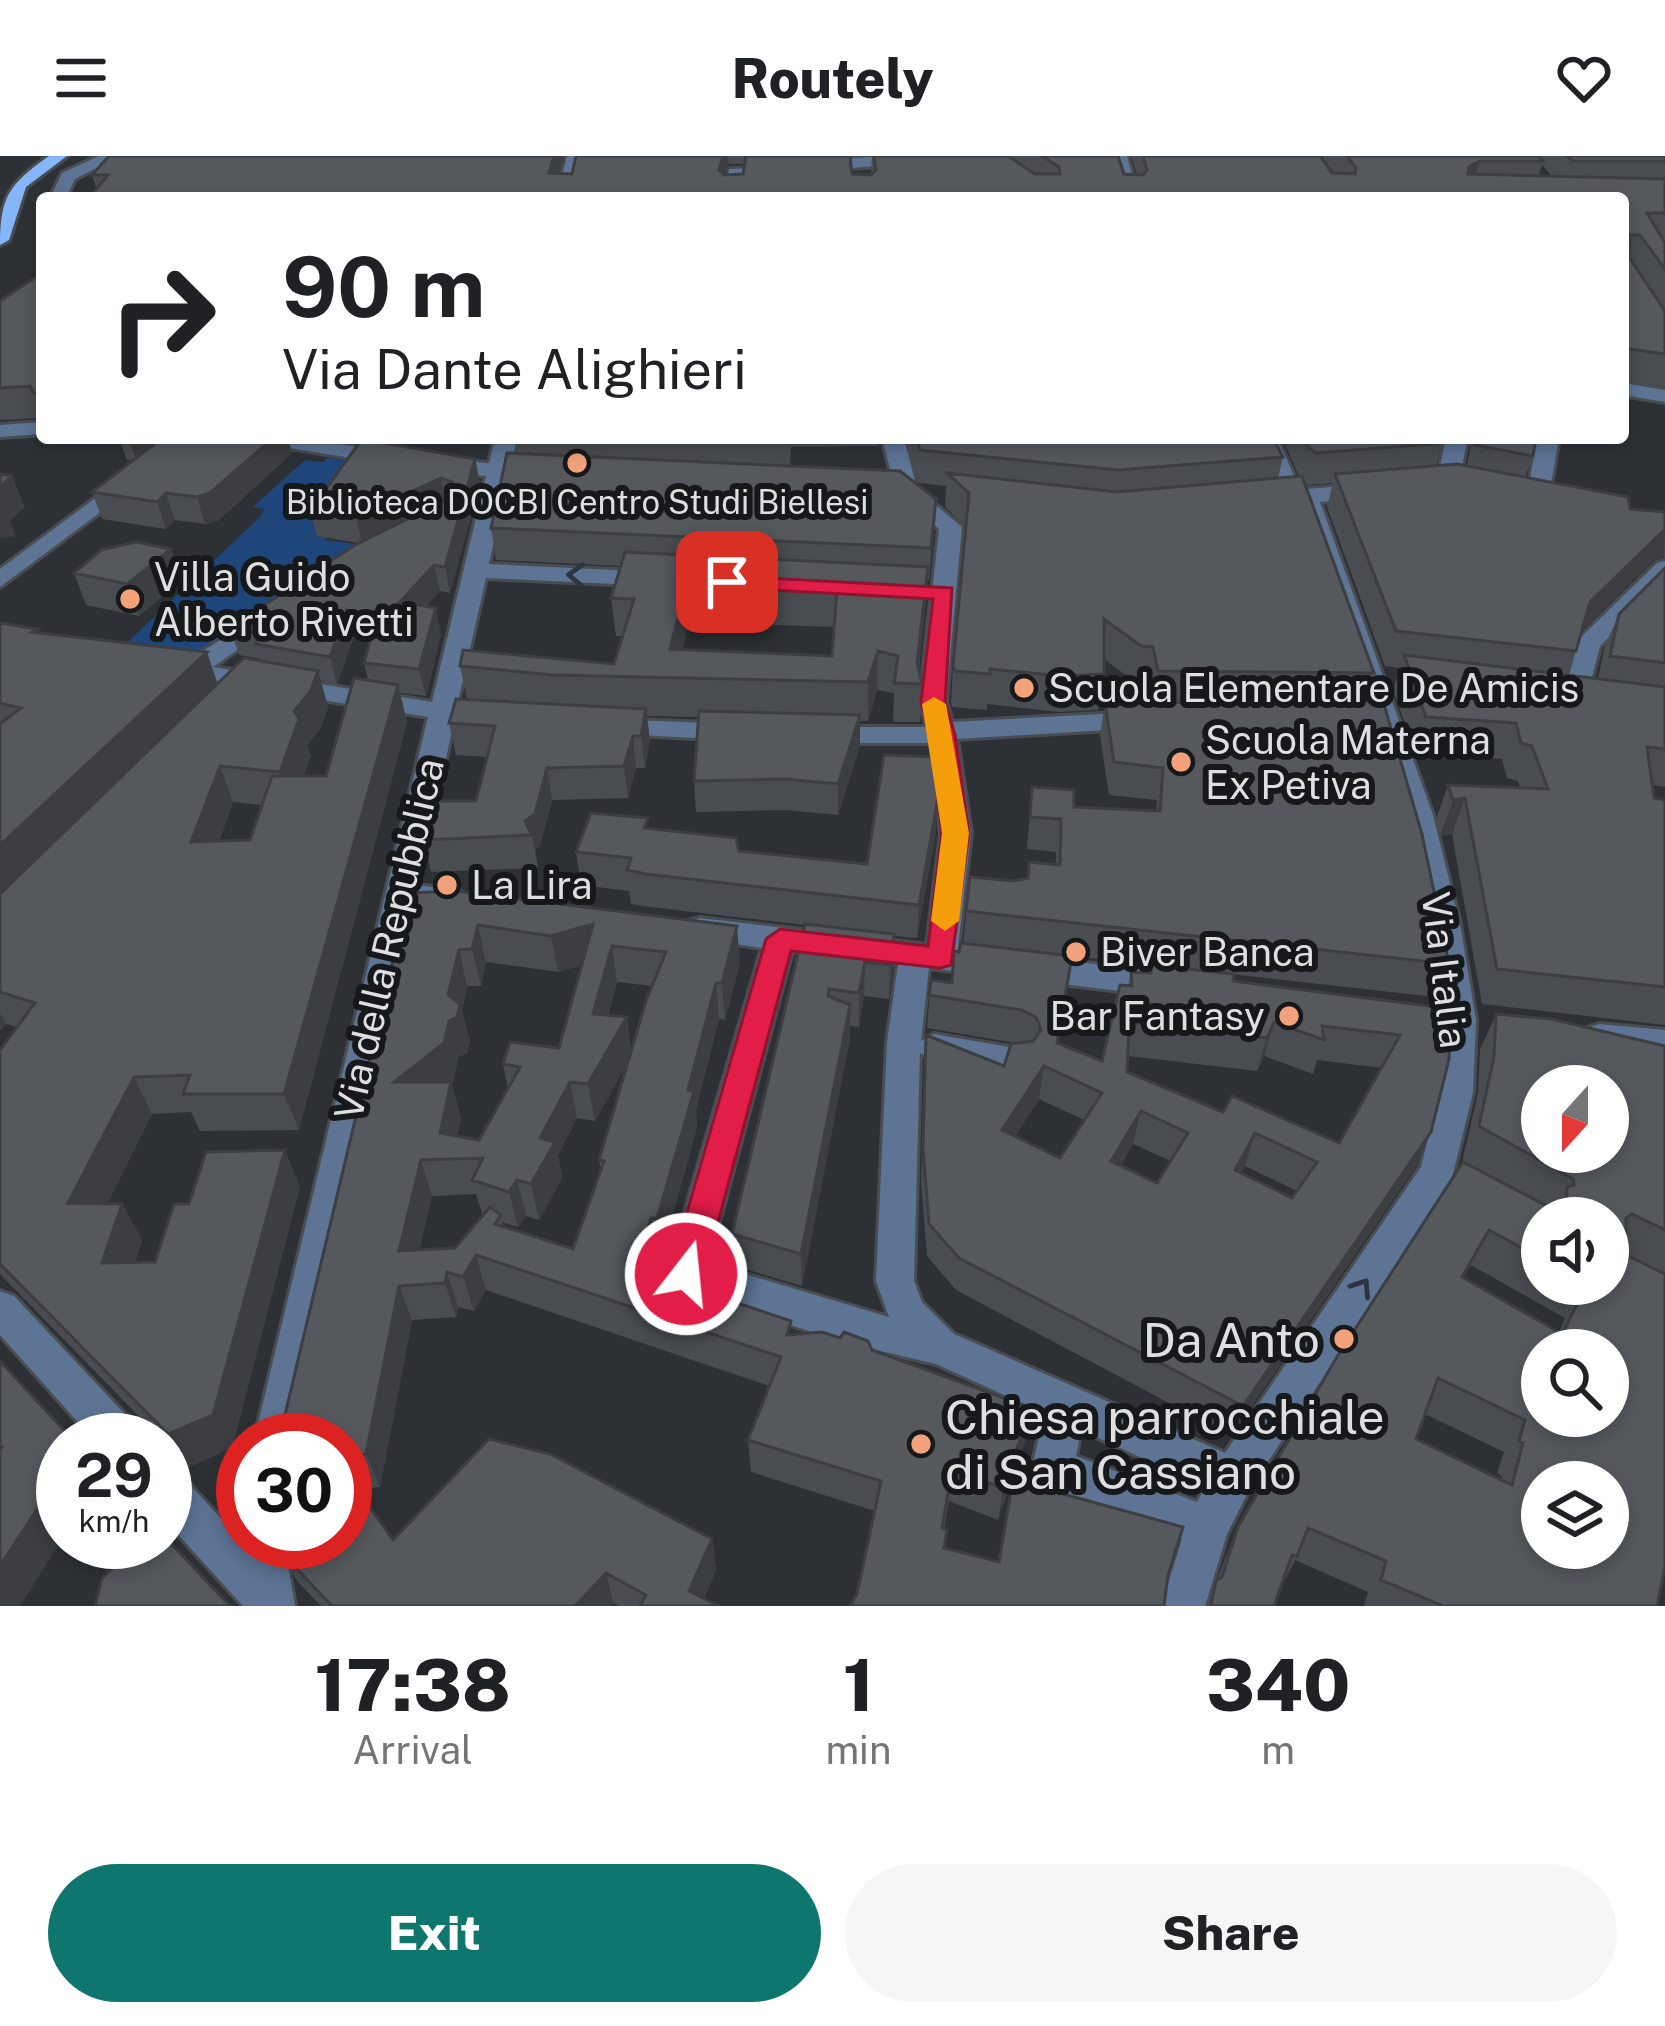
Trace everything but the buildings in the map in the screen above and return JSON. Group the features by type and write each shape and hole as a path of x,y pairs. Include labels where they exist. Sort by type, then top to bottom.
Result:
{"main road":[{"path":"0,240 19,185 58,156"}],"street":[{"path":"61,192 68,176 112,156"},
{"path":"565,192 574,156"},
{"path":"828,160 860,172 941,156"},
{"path":"1119,156 1129,192"},
{"path":"733,192 735,172 830,171 828,160"},
{"path":"1629,389 1665,396"},
{"path":"0,431 36,428"},
{"path":"0,580 181,444"},
{"path":"305,444 497,472 562,475"},
{"name":"Via della Repubblica","path":"281,1413 474,570 480,512 504,444"},
{"path":"894,444 895,491"},
{"name":"Via Italia","path":"1183,1606 1207,1527 1233,1478 1438,1171 1456,1093 1445,924 1424,837 1375,721 1387,677 1312,506 1288,485 1269,444"},
{"path":"1239,501 1436,487 1455,444"},
{"path":"1536,502 1546,444"},
{"path":"895,491 949,498"},
{"path":"895,491 951,527 933,592 933,702 943,735 956,833 905,1033 895,1281 906,1312 941,1347"},
{"path":"1576,698 1588,644 1665,568"},
{"path":"474,570 689,580"},
{"path":"191,670 280,610"},
{"path":"155,666 439,715 519,722"},
{"path":"221,706 249,680"},
{"path":"582,727 943,735 962,728 1165,720"},
{"path":"401,894 472,902"},
{"path":"662,925 1200,989"},
{"path":"780,939 686,1274 838,1323 941,1347 1233,1478"},
{"path":"1448,1019 1499,1025"},
{"path":"1559,1032 1665,1043"},
{"path":"905,1033 1015,1060"},
{"path":"1438,1171 1473,1191"},
{"path":"0,1308 96,1413"},
{"path":"1067,1401 1053,1468 1207,1527"},
{"path":"192,1518 272,1605"},
{"path":"266,1569 272,1605"}],"shaded area":[{"path":"305,460 366,463 325,540 372,546 187,662 116,653 261,516 264,509 253,507"}],"slow traffic":[{"path":"934,704 943,735 956,833 945,921"}],"place":[{"name":"Biblioteca DOCBI Centro Studi Biellesi","path":"577,463"},
{"name":"Villa Guido Alberto Rivetti","path":"130,599"},
{"name":"Scuola Elementare De Amicis","path":"1024,688"},
{"name":"Scuola Materna Ex Petiva","path":"1181,762"},
{"name":"La Lira","path":"447,885"},
{"name":"Biver Banca","path":"1076,952"},
{"name":"Bar Fantasy","path":"1289,1016"},
{"name":"Da Anto","path":"1344,1339"},
{"name":"Chiesa parrocchiale di San Cassiano","path":"921,1444"}],"route":[{"path":"686,1274 780,939 940,958 956,833 943,735 933,702 944,593 727,582"}]}
